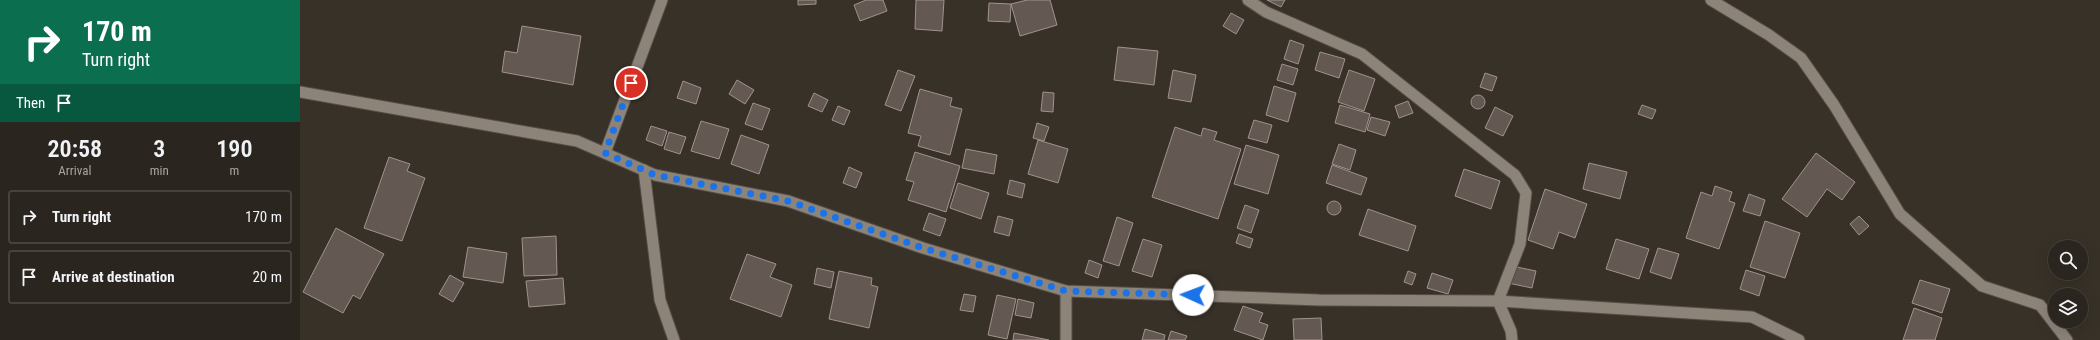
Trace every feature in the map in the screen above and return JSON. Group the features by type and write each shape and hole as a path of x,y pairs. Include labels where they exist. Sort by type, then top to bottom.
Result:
{"street":[{"path":"605,153 662,0"},
{"path":"1248,0 1266,12 1362,54 1515,175 1526,193 1520,244 1498,301 1511,331 1512,340"},
{"path":"1711,0 1769,35 1801,58 1834,105 1900,214 1982,286 2040,305 2067,340"},
{"path":"300,92 577,141 655,175 788,201 923,248 1066,291 1319,300 1498,301 1752,318 1799,340"},
{"path":"644,170 660,300 674,340"},
{"path":"1066,291 1066,340"}],"building":[{"path":"798,0 816,0 816,4 798,5"},
{"path":"866,0 883,0 887,11 860,21 854,5"},
{"path":"916,0 944,0 942,31 915,29"},
{"path":"1027,0 1050,0 1057,25 1020,36 1011,4"},
{"path":"1267,0 1285,0 1281,7"},
{"path":"989,3 1011,4 1010,22 988,21"},
{"path":"1231,13 1244,20 1236,34 1223,26"},
{"path":"522,26 581,36 573,85 502,72 505,51 517,53"},
{"path":"1290,40 1304,45 1298,64 1284,59"},
{"path":"1118,47 1158,51 1154,85 1114,80"},
{"path":"1320,52 1345,59 1339,78 1315,70"},
{"path":"1282,64 1298,69 1293,85 1277,80"},
{"path":"898,70 915,76 901,111 885,105"},
{"path":"1173,70 1196,75 1191,102 1168,98"},
{"path":"1349,70 1375,79 1364,111 1338,102"},
{"path":"1485,73 1497,77 1492,91 1480,87"},
{"path":"737,80 754,90 745,104 729,94"},
{"path":"683,81 701,88 696,104 677,98"},
{"path":"1274,86 1296,93 1288,122 1266,115"},
{"path":"920,89 952,98 950,106 962,109 950,155 918,146 921,136 908,133"},
{"path":"1043,92 1054,93 1053,112 1041,111"},
{"path":"814,93 828,100 822,112 808,106"},
{"path":"1475,95 1481,95 1485,99 1485,105 1481,109 1475,109 1471,105 1471,99"},
{"path":"1408,101 1413,113 1399,118 1395,106"},
{"path":"753,103 770,109 762,130 745,124"},
{"path":"1340,105 1370,114 1365,132 1335,123"},
{"path":"1642,105 1656,110 1652,119 1638,114"},
{"path":"838,106 850,111 844,125 832,120"},
{"path":"1495,107 1513,116 1503,136 1485,128"},
{"path":"1371,117 1390,122 1385,136 1367,130"},
{"path":"1254,120 1272,125 1267,143 1248,138"},
{"path":"701,121 729,129 719,159 691,151"},
{"path":"1037,123 1049,127 1044,141 1033,138"},
{"path":"651,126 667,131 662,146 646,140"},
{"path":"1175,127 1201,136 1203,128 1217,132 1214,140 1241,149 1218,219 1152,197"},
{"path":"669,132 686,137 680,154 664,149"},
{"path":"741,135 769,145 759,174 731,164"},
{"path":"1038,140 1068,149 1058,183 1028,174"},
{"path":"1339,144 1356,150 1350,170 1332,164"},
{"path":"1246,145 1279,155 1268,194 1234,184"},
{"path":"966,149 997,155 994,174 962,168"},
{"path":"915,152 960,166 946,212 908,200 914,182 906,180"},
{"path":"1816,153 1855,182 1842,200 1827,189 1807,217 1782,199"},
{"path":"389,157 410,164 407,171 425,178 402,241 364,228"},
{"path":"1589,163 1627,172 1620,199 1583,189"},
{"path":"1332,165 1367,178 1361,195 1326,183"},
{"path":"849,167 862,173 856,188 843,183"},
{"path":"1464,169 1500,181 1491,209 1455,196"},
{"path":"1010,180 1025,184 1022,198 1007,194"},
{"path":"958,183 989,193 981,219 950,208"},
{"path":"1715,186 1732,192 1729,201 1735,203 1719,249 1686,238 1701,192 1712,196"},
{"path":"1545,189 1587,204 1575,238 1559,232 1553,249 1528,240"},
{"path":"1749,194 1765,200 1760,216 1743,211"},
{"path":"1334,201 1339,203 1341,208 1339,213 1334,215 1329,213 1327,208 1329,203"},
{"path":"1245,205 1259,210 1251,233 1237,228"},
{"path":"1368,209 1416,226 1408,251 1359,235"},
{"path":"929,213 946,219 940,236 923,230"},
{"path":"998,216 1013,220 1009,236 994,232"},
{"path":"1859,216 1869,226 1859,235 1850,224"},
{"path":"1117,217 1133,223 1119,266 1103,261"},
{"path":"1765,221 1800,233 1785,278 1750,267"},
{"path":"336,228 384,254 360,299 353,295 343,313 303,292"},
{"path":"1239,234 1253,239 1250,248 1236,243"},
{"path":"556,236 557,275 524,276 522,238"},
{"path":"1143,239 1162,245 1152,277 1132,271"},
{"path":"1616,239 1649,249 1639,279 1606,269"},
{"path":"468,247 507,253 503,283 463,277"},
{"path":"1658,248 1679,254 1671,279 1650,272"},
{"path":"747,254 776,264 770,277 792,285 781,317 730,299"},
{"path":"1089,260 1102,265 1098,278 1085,273"},
{"path":"1512,266 1536,271 1532,288 1508,283"},
{"path":"817,268 834,272 831,288 814,284"},
{"path":"1746,270 1765,276 1759,296 1740,289"},
{"path":"839,271 872,278 871,285 878,287 869,328 829,319"},
{"path":"1408,271 1416,274 1412,285 1404,282"},
{"path":"1432,273 1453,280 1448,294 1427,288"},
{"path":"450,275 464,283 453,302 439,294"},
{"path":"563,278 565,304 529,307 526,281"},
{"path":"1920,280 1950,289 1942,313 1912,303"},
{"path":"964,294 976,296 973,312 960,310"},
{"path":"997,295 1016,299 1007,339 988,335"},
{"path":"1018,299 1034,303 1031,318 1015,315"},
{"path":"1243,306 1263,313 1259,322 1268,325 1263,340 1234,330"},
{"path":"1914,308 1942,318 1935,340 1903,340"},
{"path":"1321,318 1322,340 1294,340 1293,319"},
{"path":"1145,329 1165,335 1164,340 1142,340"},
{"path":"1171,331 1187,336 1185,340 1168,340"},
{"path":"1014,333 1049,340 1013,340"}],"route":[{"path":"631,83 605,153 655,175 788,201 923,248 1066,291 1193,295"}]}
